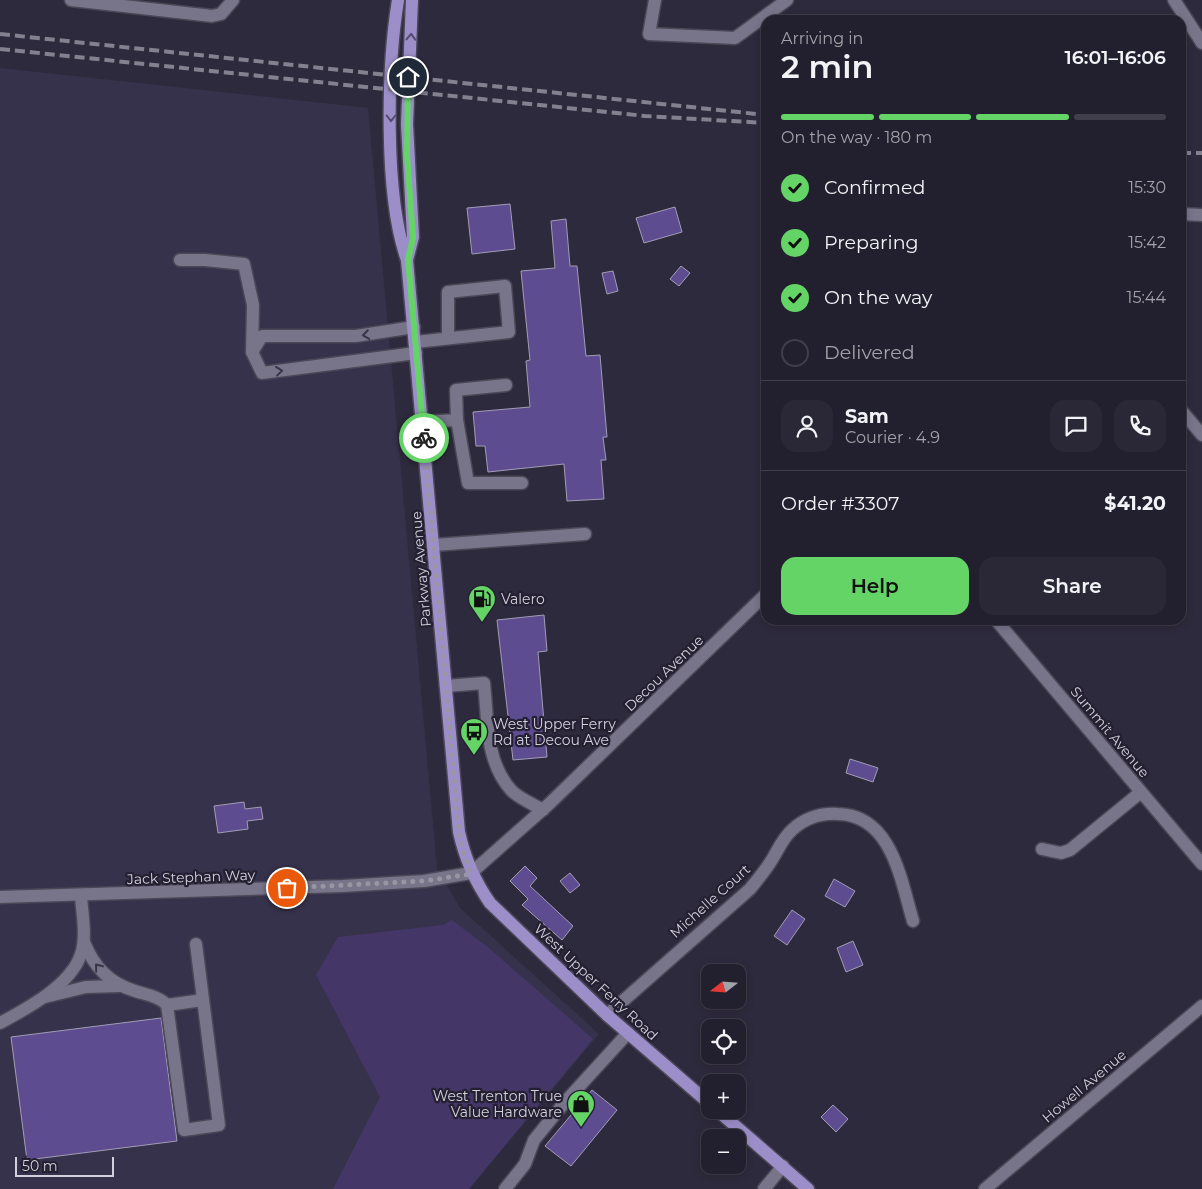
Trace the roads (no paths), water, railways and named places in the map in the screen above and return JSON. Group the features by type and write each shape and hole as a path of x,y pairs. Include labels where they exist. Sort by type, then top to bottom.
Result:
{"main road":[{"name":"Parkway Avenue","path":"398,0 392,72 391,141 396,222 408,260 459,832 471,874"},
{"name":"Parkway Avenue","path":"408,260 413,238 406,124 412,0"},
{"name":"West Upper Ferry Road","path":"471,874 490,903 607,1015 701,1096"},
{"path":"728,1119 808,1189"}],"street":[{"path":"71,0 141,4 212,16 221,14 233,0"},
{"path":"655,0 649,34 735,38 768,5 787,0"},
{"path":"1174,0 1184,15"},
{"path":"1186,18 1202,43"},
{"path":"1186,214 1202,215"},
{"path":"180,260 244,264 253,305 252,352 262,373 416,347 448,338 509,332 505,286 448,292 448,338"},
{"path":"252,352 262,336 356,336 414,327"},
{"path":"506,385 456,390 457,420 468,483 522,483"},
{"path":"1186,416 1202,435"},
{"path":"422,422 457,420"},
{"path":"434,545 585,534"},
{"name":"Decou Avenue","path":"471,874 543,810 761,599"},
{"name":"Summit Avenue","path":"1000,625 1202,864"},
{"path":"446,686 484,683 492,755 498,769 511,790 543,810"},
{"path":"1042,849 1061,854 1070,850 1141,792"},
{"name":"Michelle Court","path":"607,1015 750,889 763,874 782,841 791,830 815,816 843,814 858,818 880,834 894,858 914,921"},
{"name":"Jack Stephan Way","path":"0,897 81,896 343,886 424,881 471,874"},
{"path":"0,1023 44,997 77,964 84,942 81,896"},
{"path":"84,942 97,968 119,986"},
{"path":"167,1005 184,1130 219,1125 196,944"},
{"path":"44,997 86,987 119,986 154,996 167,1005 203,1000"},
{"name":"Howell Avenue","path":"985,1189 1202,1006"},
{"path":"505,1189 525,1164 534,1140 565,1102 628,1033"},
{"path":"764,1189 783,1166"}],"railway":[{"path":"0,34 761,114"},
{"path":"0,49 645,116 761,123"},
{"path":"1186,153 1202,153"}],"place":[{"name":"Valero","path":"482,623"},
{"name":"West Upper Ferry Rd at Decou Ave","path":"474,756"},
{"name":"West Trenton True Value Hardware","path":"581,1128"}]}
